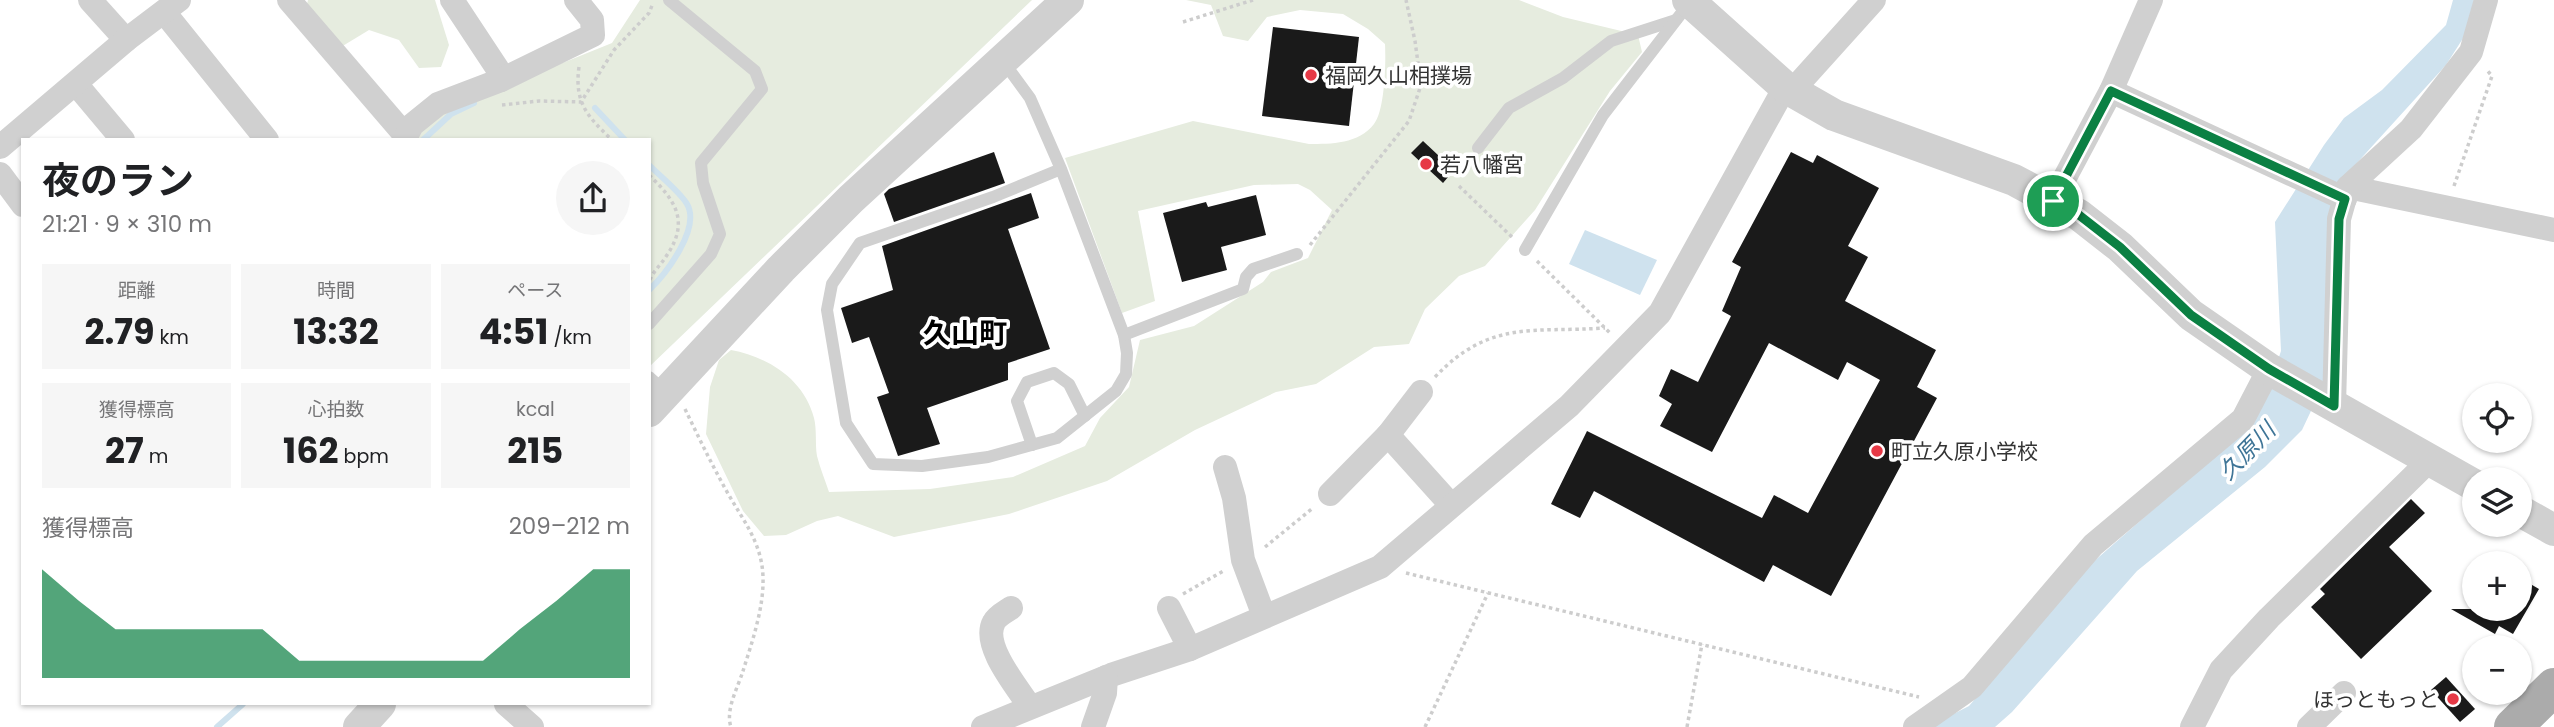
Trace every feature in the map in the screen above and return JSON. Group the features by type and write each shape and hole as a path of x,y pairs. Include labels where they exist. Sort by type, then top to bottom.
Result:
{"main road":[{"path":"2513,727 2554,687"}],"street":[{"path":"90,0 126,40"},
{"path":"289,0 404,137 412,125 438,104 502,80 593,35 592,20 576,0"},
{"path":"453,0 502,80"},
{"path":"660,391 842,208 1068,0"},
{"path":"983,727 1106,677 1190,649 1380,567 1569,405 1660,313 1708,223 1788,89 1874,0"},
{"path":"2053,201 2111,91 2151,0"},
{"path":"2328,402 2339,219 2346,193 2411,129 2471,52 2486,0"},
{"path":"0,147 126,40 172,6 266,138"},
{"path":"1694,7 1788,89 1834,115 2014,180 2079,215 2120,247 2191,315 2271,370 2462,478"},
{"path":"76,83 121,138"},
{"path":"2111,91 2296,176 2346,193 2447,207 2554,230"},
{"path":"0,174 21,202"},
{"path":"1915,727 1972,687 2093,545 2244,419 2271,370"},
{"path":"1330,494 1388,435 1421,392"},
{"path":"1388,435 1451,505"},
{"path":"2192,727 2221,670 2269,618 2430,460"},
{"path":"1225,467 1234,498 1243,561 1264,616"},
{"path":"2532,518 2554,530"},
{"path":"1012,608 995,619 991,629 991,641 998,657 1030,707"},
{"path":"1169,608 1190,649"},
{"path":"1093,727 1105,693 1106,677"},
{"path":"2309,727 2344,693"},
{"path":"359,727 379,705"},
{"path":"507,705 532,727"}],"lane":[{"path":"651,322 711,254 720,234 703,183 701,163 762,89 755,71 668,0"},
{"path":"1478,148 1509,108 1563,78 1611,41 1694,7"},
{"path":"1525,250 1603,115 1694,7"},
{"path":"1003,61 1030,98 1061,169 1124,335 1126,374 1115,391 1057,438 988,457 922,466 873,464 846,423 827,310 832,284 860,243 993,197 1061,169"},
{"path":"1124,335 1243,289 1253,269 1297,254"},
{"path":"1032,444 1017,401 1027,383 1054,373 1069,384 1086,416"}],"path":[{"path":"581,102 614,50 649,13 655,0"},
{"path":"1183,22 1253,0"},
{"path":"1297,254 1308,247 1409,121 1421,85 1412,18 1406,0"},
{"path":"583,41 577,80 581,102 585,112 610,138"},
{"path":"2447,207 2492,76 2471,52"},
{"path":"495,107 539,101 581,102"},
{"path":"651,177 667,192 677,210 680,229 668,254 651,278"},
{"path":"1459,186 1625,348"},
{"path":"1421,392 1450,361 1502,333 1521,329 1605,328"},
{"path":"660,391 753,533 762,560 760,610 732,702 728,720 730,727"},
{"path":"1380,567 1947,704"},
{"path":"1425,727 1489,592"},
{"path":"1687,727 1702,644"}],"shaded area":[{"path":"308,0 435,0 449,45 441,67 419,68 399,40 369,30 341,47 307,4"},
{"path":"640,0 1032,0 651,365 651,138 411,138 446,110 612,43"},
{"path":"1186,0 1519,0 1563,17 1638,35 1642,52 1610,91 1535,210 1485,266 1459,276 1425,309 1409,344 1374,347 1316,384 1276,392 1195,430 1107,481 1009,514 894,537 838,516 817,521 786,535 764,536 743,511 706,434 710,387 719,360 731,350 771,364 793,381 802,392 814,418 817,456 829,492 930,489 1013,477 1085,446 1100,418 1129,387 1140,340 1194,326 1263,282 1271,272 1308,258 1332,210 1310,190 1298,184 1254,185 1138,211 1155,301 1122,313 1065,158 1193,121 1309,144 1335,143 1353,139 1368,131 1378,117 1383,97 1385,44 1368,29 1343,14 1300,10 1267,17 1248,41 1223,36 1211,5"}],"water":[{"name":"久原川","path":"2453,0 2474,0 2467,32 2446,65 2346,175 2334,197 2327,223 2327,377 2302,430 2265,467 2137,571 2012,712 1995,727 1928,727 1969,706 2092,563 2252,423 2264,402 2281,351 2275,222 2344,118 2382,90 2446,25"},
{"path":"1585,230 1657,260 1640,295 1569,264"}],"building":[{"path":"1273,27 1359,37 1349,126 1262,116"},
{"path":"1423,141 1454,170 1443,183 1411,153"},
{"path":"994,152 1005,183 894,222 884,194 889,189"},
{"path":"1791,152 1813,163 1817,155 1879,188 1848,246 1868,257 1845,301 1936,350 1917,387 1937,398 1831,596 1773,565 1764,582 1594,491 1580,518 1551,504 1587,431 1762,518 1774,495 1808,513 1880,380 1847,362 1838,380 1769,343 1712,452 1660,426 1672,404 1659,396 1671,369 1698,382 1731,316 1722,311 1741,267 1732,262"},
{"path":"1031,193 1039,218 1008,229 1050,349 1008,363 1008,380 927,408 940,444 898,456 877,397 889,393 869,337 852,343 841,308 893,290 882,246"},
{"path":"1256,195 1266,235 1221,247 1227,270 1182,282 1163,213 1206,202 1208,207"},
{"path":"2411,499 2425,513 2389,547 2432,591 2361,659 2311,607 2325,594 2320,589"},
{"path":"2532,585 2539,589 2532,601"},
{"path":"2451,609 2462,609 2462,615"},
{"path":"2472,621 2521,621 2513,634 2499,626 2495,634"},
{"name":"ほっともっと","path":"2446,677 2462,695 2462,705 2471,705 2475,709 2460,722 2431,690"}],"waterway":[{"path":"425,138 451,114 474,103"},
{"path":"595,108 623,138"},
{"path":"651,167 684,199 690,214 686,238 680,250 651,288"},
{"path":"217,727 242,705"}],"place":[{"name":"福岡久山相撲場","path":"1311,75"},
{"name":"若八幡宮","path":"1426,164"},
{"name":"町立久原小学校","path":"1877,451"},
{"name":"ほっともっと","path":"2453,699"}],"district":[{"name":"久山町","path":"965,333"}],"route":[{"path":"2111,91 2345,199 2339,219 2334,406 2269,369 2191,315 2120,247 2079,215 2053,201 2111,91"}]}
